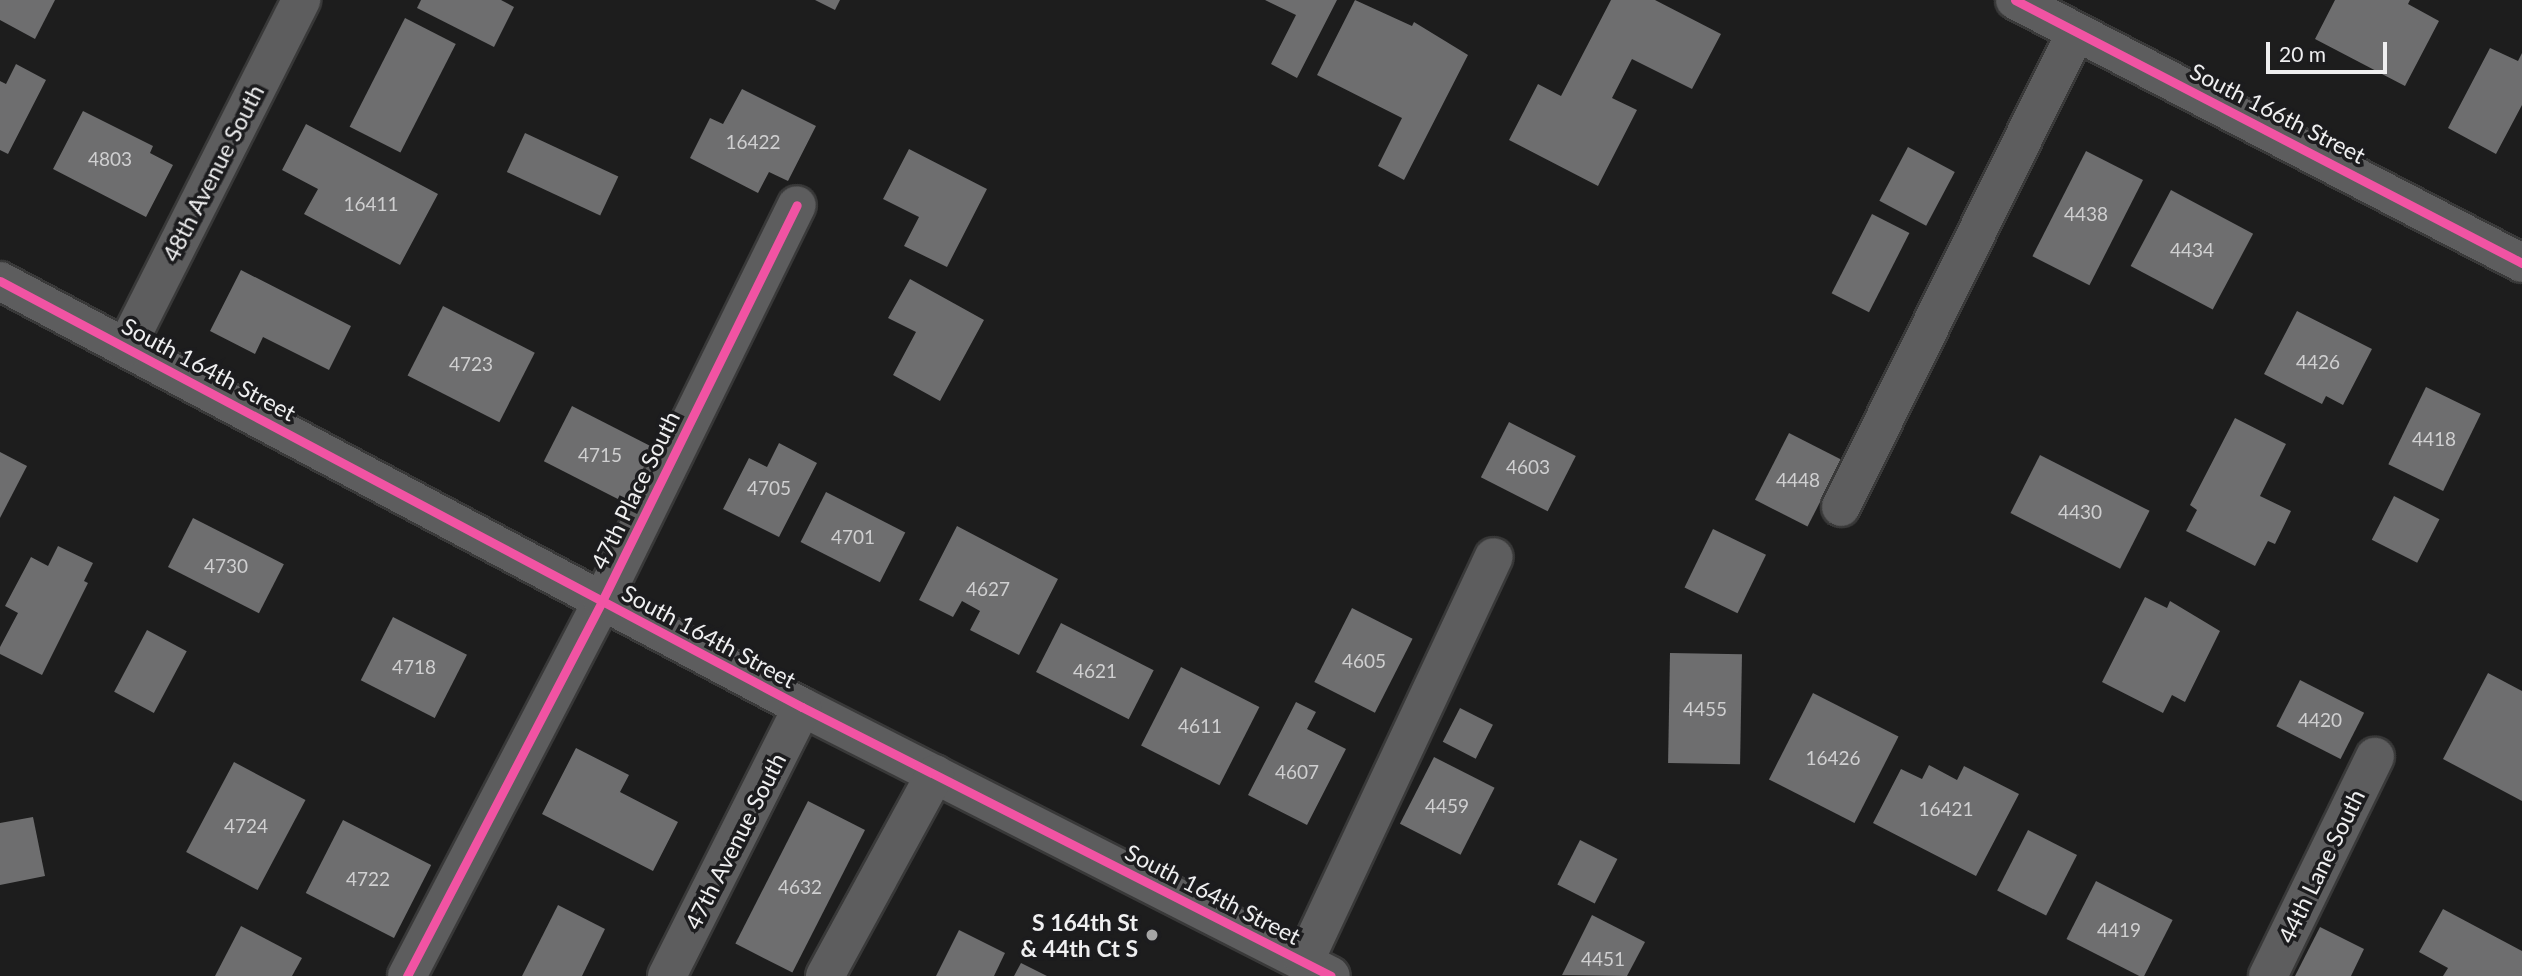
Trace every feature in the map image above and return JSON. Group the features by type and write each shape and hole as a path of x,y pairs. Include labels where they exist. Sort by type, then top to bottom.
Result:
{"street":[{"name":"48th Avenue South","path":"126,347 301,0"},
{"name":"South 166th Street","path":"2015,0 2522,263"},
{"path":"1841,507 2076,32"},
{"name":"47th Place South","path":"407,976 602,601 797,205"},
{"name":"South 164th Street","path":"0,281 802,707 1317,969"},
{"path":"1317,969 1494,557"},
{"name":"47th Avenue South","path":"667,976 802,707"},
{"name":"44th Lane South","path":"2268,976 2375,757"},
{"path":"825,976 935,775"}],"building":[{"path":"0,0 55,0 35,39 0,20"},
{"path":"421,0 501,0 514,7 494,47 417,8"},
{"path":"815,0 840,0 835,10"},
{"path":"1265,0 1337,0 1297,78 1271,64 1296,15"},
{"path":"1355,0 1412,26 1414,22 1468,55 1404,180 1378,166 1402,118 1317,75"},
{"path":"1611,0 1655,0 1721,34 1692,89 1632,59 1612,98 1637,110 1598,186 1509,140 1538,84 1561,96"},
{"path":"2335,0 2410,0 2408,4 2439,21 2405,86 2315,39"},
{"path":"405,18 456,44 400,153 350,127"},
{"path":"2490,48 2518,61 2522,53 2522,105 2496,154 2448,128"},
{"path":"16,64 46,80 8,154 0,150 0,81 6,84"},
{"path":"742,89 816,126 788,181 769,172 758,193 690,158 710,118 723,124"},
{"path":"83,111 153,146 150,153 173,165 146,217 53,169"},
{"path":"306,124 438,194 400,265 304,214 318,189 282,170"},
{"path":"525,133 618,177 600,216 507,172"},
{"path":"1908,147 1955,172 1926,226 1879,201"},
{"path":"909,149 987,189 947,267 904,246 919,217 883,199"},
{"path":"2086,151 2143,180 2089,285 2032,256"},
{"path":"2171,190 2253,234 2213,310 2131,266"},
{"path":"1872,214 1909,233 1869,312 1832,293"},
{"path":"241,270 351,326 329,370 263,337 255,354 210,331"},
{"path":"910,279 984,320 940,401 893,375 916,332 888,318"},
{"path":"443,306 535,353 499,422 408,375"},
{"path":"2297,311 2372,349 2343,405 2326,396 2322,404 2264,374"},
{"path":"2426,387 2481,414 2443,491 2388,464"},
{"path":"572,406 656,449 628,504 544,461"},
{"path":"2235,418 2286,444 2260,496 2291,511 2275,544 2268,541 2255,566 2186,531 2197,510 2190,505"},
{"path":"1509,422 1576,456 1548,511 1481,477"},
{"path":"1789,433 1842,460 1808,527 1755,500"},
{"path":"779,443 817,463 779,537 723,509 749,458 767,467"},
{"path":"0,452 27,466 0,518"},
{"path":"2040,455 2150,511 2120,569 2010,513"},
{"path":"826,492 905,532 880,582 801,542"},
{"path":"2394,496 2439,519 2417,563 2372,540"},
{"path":"193,518 284,564 259,613 168,567"},
{"path":"957,526 1058,579 1019,655 970,630 980,611 962,601 953,617 919,600"},
{"path":"1713,529 1766,555 1738,613 1685,587"},
{"path":"58,546 93,563 84,581 88,583 42,675 0,654 0,647 18,613 5,606 31,557 48,566"},
{"path":"2145,597 2167,608 2170,601 2220,631 2185,702 2172,695 2163,713 2102,682"},
{"path":"1352,608 1413,639 1375,713 1314,682"},
{"path":"393,617 467,655 435,718 361,680"},
{"path":"1061,623 1154,670 1129,719 1036,672"},
{"path":"147,630 187,651 154,713 114,692"},
{"path":"1670,653 1742,654 1740,764 1668,763"},
{"path":"1181,667 1259,707 1219,785 1141,745"},
{"path":"2488,673 2522,691 2522,801 2443,759"},
{"path":"2300,680 2364,713 2341,759 2276,726"},
{"path":"1813,693 1899,737 1854,823 1769,779"},
{"path":"1296,702 1316,712 1307,729 1346,749 1307,825 1248,795"},
{"path":"1460,708 1493,725 1476,759 1443,742"},
{"path":"576,748 629,775 620,792 678,822 653,871 542,814"},
{"path":"1434,757 1495,788 1461,855 1400,824"},
{"path":"234,762 306,800 258,890 186,852"},
{"path":"1929,765 1957,780 1964,766 2019,794 1976,876 1873,823 1901,769 1922,779"},
{"path":"808,801 865,830 792,973 735,944"},
{"path":"33,817 45,876 0,885 0,823"},
{"path":"343,820 431,865 394,938 306,893"},
{"path":"2028,830 2077,855 2046,916 1997,891"},
{"path":"1580,840 1617,859 1595,904 1557,885"},
{"path":"2096,881 2173,920 2144,976 2066,939"},
{"path":"558,905 605,929 582,976 522,976"},
{"path":"2443,909 2522,951 2522,976 2443,976 2448,968 2419,952"},
{"path":"1592,915 1645,942 1627,976 1562,975"},
{"path":"241,926 302,958 292,976 215,976"},
{"path":"2320,927 2364,949 2351,976 2295,976"},
{"path":"959,930 1005,953 994,976 936,976"},
{"path":"1021,963 1047,976 1014,976"}],"cycle path":[{"path":"2015,0 2522,263"},
{"path":"407,976 602,601 797,205"},
{"path":"0,281 802,707 1331,976"}],"place":[{"name":"S 164th St & 44th Ct S","path":"1152,935"}]}
